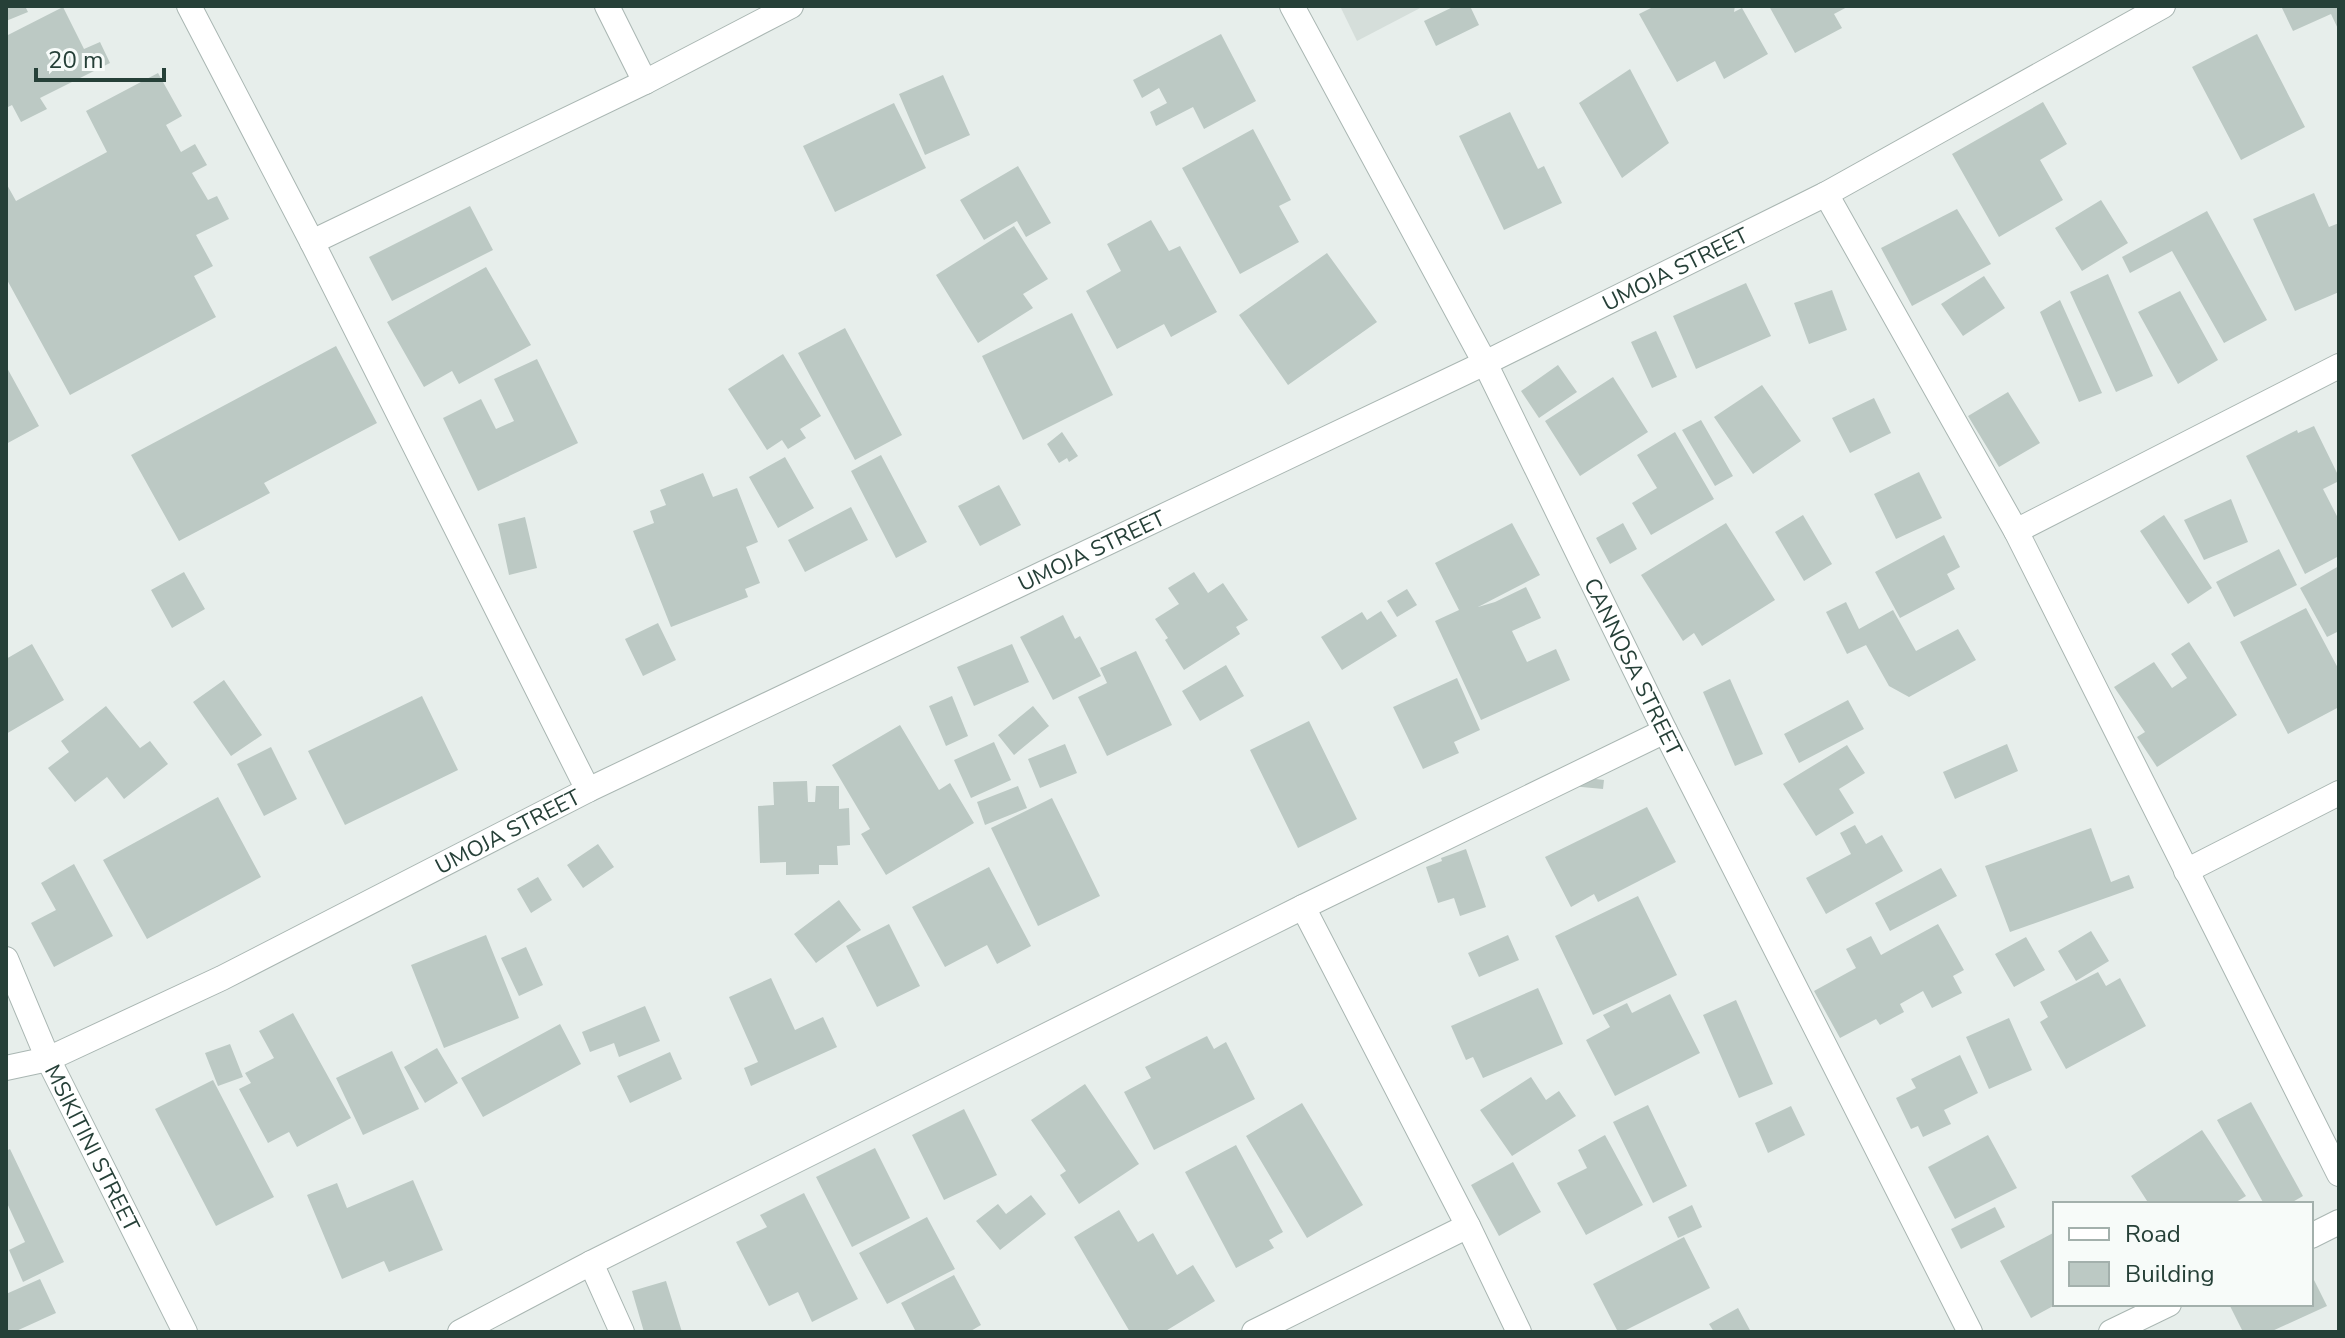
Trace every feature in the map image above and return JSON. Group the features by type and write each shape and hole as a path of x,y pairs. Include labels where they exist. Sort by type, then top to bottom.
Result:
{"street":[{"path":"189,6 312,242 588,790"},
{"path":"607,6 645,82"},
{"path":"312,242 645,82 791,6"},
{"name":"CANNOSA STREET","path":"1292,6 1485,363 1665,731 1970,1332"},
{"name":"UMOJA STREET","path":"6,1068 48,1059 222,978 588,790 1485,363 1826,194 2163,6"},
{"path":"1826,194 2016,531 2339,1174"},
{"path":"2016,531 2339,366"},
{"path":"460,1332 591,1263 1303,907 1665,731"},
{"path":"2186,871 2339,793"},
{"path":"1303,907 1468,1226 1519,1332"},
{"name":"MSIKITINI STREET","path":"6,959 48,1059 185,1332"},
{"path":"2313,1235 2339,1222"},
{"path":"1254,1332 1468,1226"},
{"path":"591,1263 622,1332"},
{"path":"2111,1332 2165,1306"}],"shaded area":[{"path":"1340,6 1424,6 1357,41"}],"building":[{"path":"6,6 25,6 28,12 6,21"},
{"path":"1455,6 1470,6 1479,25 1436,46 1424,21"},
{"path":"1655,6 1735,6 1734,12 1742,8 1768,54 1724,79 1715,61 1677,82 1639,14"},
{"path":"1769,6 1849,6 1834,14 1842,28 1795,53"},
{"path":"2281,6 2339,6 2339,31 2331,14 2293,31"},
{"path":"63,7 84,49 100,42 110,63 40,98 47,109 21,122 12,105 6,108 6,36"},
{"path":"1221,34 1256,101 1204,129 1193,107 1156,126 1150,112 1167,103 1159,88 1142,98 1133,80"},
{"path":"2257,34 2305,127 2241,160 2192,67"},
{"path":"1630,69 1669,143 1622,178 1579,103"},
{"path":"158,73 182,116 166,125 181,152 195,144 207,165 192,173 208,200 217,196 229,219 196,235 213,266 194,276 216,317 70,395 6,278 6,183 16,201 107,152 86,111"},
{"path":"943,75 970,135 925,155 899,94"},
{"path":"2043,102 2067,144 2040,160 2063,200 1999,237 1952,154"},
{"path":"894,103 926,168 835,212 803,146"},
{"path":"1510,112 1538,169 1544,166 1562,203 1504,230 1459,136"},
{"path":"1253,129 1291,200 1279,206 1299,242 1240,274 1182,168"},
{"path":"1018,166 1051,223 1026,237 1017,221 984,240 960,200"},
{"path":"2314,193 2329,227 2339,223 2339,292 2295,311 2253,219"},
{"path":"2101,200 2128,243 2082,271 2055,228"},
{"path":"470,206 493,250 392,301 369,257"},
{"path":"1957,209 1991,264 1912,306 1881,248"},
{"path":"2207,211 2267,320 2224,343 2172,251 2130,273 2122,257"},
{"path":"1151,220 1169,251 1180,246 1217,312 1171,337 1164,324 1117,349 1086,291 1121,271 1107,244"},
{"path":"1014,226 1048,279 1023,294 1033,308 978,343 936,275"},
{"path":"1327,253 1377,322 1288,385 1239,315"},
{"path":"486,267 531,345 459,384 452,371 424,387 387,322"},
{"path":"2108,274 2153,376 2116,392 2070,292"},
{"path":"1984,276 2005,308 1963,336 1941,304"},
{"path":"1746,283 1771,336 1696,369 1673,316"},
{"path":"1832,290 1847,330 1809,344 1794,303"},
{"path":"2180,291 2218,360 2178,384 2138,312"},
{"path":"2060,300 2102,393 2079,402 2040,312"},
{"path":"1072,313 1113,395 1023,440 982,356"},
{"path":"845,328 902,435 855,460 798,353"},
{"path":"1656,331 1677,377 1652,388 1631,342"},
{"path":"336,346 377,423 264,483 270,493 179,541 131,455"},
{"path":"783,354 821,416 800,429 806,438 788,449 782,440 767,450 728,389"},
{"path":"537,359 578,443 478,491 443,418 481,399 496,429 514,421 494,379"},
{"path":"1558,365 1577,392 1539,418 1521,391"},
{"path":"6,366 39,426 6,444"},
{"path":"1613,377 1648,432 1580,476 1545,421"},
{"path":"1762,385 1801,441 1753,474 1714,417"},
{"path":"2008,392 2040,443 1999,467 1968,416"},
{"path":"1874,398 1891,433 1850,453 1832,418"},
{"path":"1701,420 1733,476 1715,486 1682,430"},
{"path":"2314,426 2339,477 2339,481 2323,489 2339,520 2339,556 2305,574 2246,456 2297,430 2298,433"},
{"path":"1062,432 1078,456 1069,462 1067,458 1059,463 1047,444"},
{"path":"1675,432 1714,499 1651,535 1632,503 1657,488 1637,455"},
{"path":"881,455 927,542 896,558 851,471"},
{"path":"785,457 814,508 778,528 749,477"},
{"path":"1919,472 1942,518 1896,539 1874,494"},
{"path":"703,473 713,497 737,488 758,542 746,547 760,583 745,589 748,597 671,627 633,531 654,523 650,511 666,505 660,490"},
{"path":"999,485 1021,525 980,546 958,506"},
{"path":"2231,499 2248,542 2204,560 2184,520"},
{"path":"851,507 868,540 805,572 788,540"},
{"path":"1803,515 1832,564 1804,581 1775,532"},
{"path":"2164,515 2212,588 2188,604 2140,531"},
{"path":"525,517 537,568 509,575 498,524"},
{"path":"1512,523 1540,575 1478,607 1526,587 1541,618 1512,631 1527,662 1556,649 1570,680 1481,720 1435,621 1459,610 1435,563"},
{"path":"1623,523 1637,549 1610,564 1596,538"},
{"path":"1726,523 1775,600 1702,646 1694,633 1683,641 1641,575"},
{"path":"1944,535 1960,567 1947,574 1955,589 1900,618 1875,572"},
{"path":"2279,549 2297,585 2234,617 2216,582"},
{"path":"2339,566 2339,631 2327,637 2300,588"},
{"path":"184,572 205,609 172,628 151,590"},
{"path":"1194,572 1208,593 1223,583 1248,620 1236,627 1240,634 1184,670 1155,619 1179,604 1168,588"},
{"path":"1407,589 1417,605 1397,617 1387,601"},
{"path":"1846,602 1859,629 1893,610 1916,651 1958,629 1976,660 1909,697 1889,686 1866,645 1847,654 1826,612"},
{"path":"2306,608 2339,670 2339,707 2288,734 2240,642"},
{"path":"1381,611 1397,636 1342,670 1321,637 1362,612 1367,620"},
{"path":"1063,615 1075,639 1080,636 1101,676 1053,700 1020,637"},
{"path":"658,623 676,660 643,676 625,639"},
{"path":"2189,642 2237,715 2157,767 2137,737 2145,732 2114,687 2154,662 2172,688 2187,678 2171,654"},
{"path":"32,644 64,700 6,734 6,659"},
{"path":"1012,644 1029,682 974,706 957,667"},
{"path":"1136,651 1172,725 1107,756 1078,697 1107,683 1100,668"},
{"path":"1226,665 1244,696 1200,721 1182,691"},
{"path":"1457,678 1480,730 1454,742 1459,753 1423,769 1393,707"},
{"path":"1730,679 1763,754 1735,766 1703,692"},
{"path":"224,680 262,735 231,756 193,702"},
{"path":"422,696 458,770 345,825 308,751"},
{"path":"952,696 968,736 946,746 929,706"},
{"path":"1848,700 1864,729 1799,763 1784,734"},
{"path":"106,706 140,748 150,741 168,764 124,799 107,777 75,802 48,768 69,752 61,741"},
{"path":"1033,706 1049,726 1014,755 998,735"},
{"path":"1309,721 1357,819 1298,848 1250,750"},
{"path":"900,725 939,790 950,783 974,823 886,875 861,834 870,829 832,765"},
{"path":"994,742 1011,780 971,798 954,760"},
{"path":"1065,744 1077,773 1040,788 1028,759"},
{"path":"2007,744 2018,771 1955,799 1943,772"},
{"path":"1847,745 1865,773 1839,789 1854,813 1816,836 1783,784"},
{"path":"271,747 297,799 264,816 237,764"},
{"path":"1572,776 1604,780 1603,789 1571,786"},
{"path":"807,781 808,802 815,802 816,786 839,786 839,809 849,808 850,845 837,846 838,865 819,865 819,874 786,875 786,862 760,863 758,806 774,805 773,782"},
{"path":"1018,786 1027,808 985,825 977,802"},
{"path":"218,797 261,877 147,939 103,860"},
{"path":"1052,798 1100,896 1038,926 991,828"},
{"path":"1647,807 1676,862 1598,902 1594,894 1571,907 1545,857"},
{"path":"1855,825 1866,844 1882,835 1903,871 1826,914 1806,878 1851,854 1840,833"},
{"path":"2091,828 2111,882 2129,875 2134,888 2010,932 1985,866"},
{"path":"598,844 614,867 583,888 567,865"},
{"path":"1466,849 1486,907 1460,916 1454,898 1438,903 1426,867"},
{"path":"74,864 113,936 54,967 31,923 56,910 41,883"},
{"path":"989,867 1031,946 997,964 987,945 945,967 912,907"},
{"path":"1941,868 1957,896 1890,931 1875,903"},
{"path":"538,877 552,900 531,913 517,889"},
{"path":"1638,896 1677,975 1593,1015 1555,936"},
{"path":"839,900 861,930 816,963 794,934"},
{"path":"889,924 920,986 877,1007 846,946"},
{"path":"1938,924 1964,970 1953,976 1962,993 1932,1008 1923,991 1900,1004 1904,1012 1880,1025 1876,1019 1840,1038 1814,991 1856,968 1846,949 1871,936 1881,955"},
{"path":"2091,931 2109,961 2076,981 2058,951"},
{"path":"486,935 519,1018 444,1048 411,965"},
{"path":"1508,935 1519,960 1479,977 1468,953"},
{"path":"2026,937 2045,970 2014,987 1995,954"},
{"path":"526,947 543,985 519,996 501,958"},
{"path":"2098,972 2106,986 2120,978 2146,1026 2066,1069 2040,1022 2048,1017 2040,1002"},
{"path":"771,978 795,1030 823,1017 837,1047 751,1086 744,1068 758,1062 729,997"},
{"path":"1538,988 1563,1044 1483,1078 1473,1057 1466,1060 1451,1026"},
{"path":"1670,994 1700,1053 1615,1096 1586,1040 1610,1027 1603,1015 1627,1003 1632,1013"},
{"path":"1736,1000 1773,1084 1739,1098 1703,1015"},
{"path":"645,1006 660,1041 619,1057 614,1043 590,1052 582,1032"},
{"path":"293,1013 351,1118 297,1147 289,1132 268,1143 239,1089 251,1083 245,1073 274,1058 259,1031"},
{"path":"2009,1018 2032,1070 1989,1089 1966,1037"},
{"path":"560,1024 581,1064 483,1117 461,1078"},
{"path":"1207,1036 1214,1049 1226,1042 1255,1099 1154,1150 1124,1092 1151,1078 1145,1067"},
{"path":"230,1044 243,1077 218,1086 205,1053"},
{"path":"437,1048 458,1083 425,1103 404,1067"},
{"path":"392,1051 419,1109 363,1135 336,1078"},
{"path":"670,1052 682,1079 630,1103 617,1076"},
{"path":"1960,1055 1978,1093 1944,1110 1951,1124 1923,1137 1918,1126 1911,1129 1896,1098 1916,1088 1911,1079"},
{"path":"1531,1077 1546,1100 1559,1091 1576,1116 1512,1156 1480,1110"},
{"path":"213,1080 274,1197 216,1226 155,1109"},
{"path":"1085,1084 1139,1164 1079,1204 1060,1175 1066,1171 1031,1120"},
{"path":"2251,1102 2303,1196 2292,1202 2263,1202 2217,1120"},
{"path":"1302,1103 1363,1205 1307,1238 1246,1136"},
{"path":"1648,1105 1687,1186 1653,1203 1613,1122"},
{"path":"1791,1106 1805,1135 1768,1153 1755,1123"},
{"path":"964,1109 997,1175 944,1200 912,1135"},
{"path":"2202,1130 2246,1196 2236,1202 2148,1202 2131,1176"},
{"path":"1605,1135 1643,1205 1586,1235 1557,1183 1587,1168 1578,1150"},
{"path":"1988,1135 2017,1188 1955,1219 1928,1167"},
{"path":"1236,1145 1283,1232 1269,1240 1274,1248 1236,1268 1185,1172"},
{"path":"875,1148 910,1218 852,1247 816,1177"},
{"path":"10,1149 64,1262 23,1282 9,1250 25,1242 6,1201 6,1151"},
{"path":"1513,1162 1541,1212 1499,1236 1471,1185"},
{"path":"413,1180 443,1250 389,1272 384,1261 342,1279 307,1195 337,1183 347,1208"},
{"path":"804,1193 858,1299 812,1322 798,1292 769,1306 736,1242 767,1227 760,1215"},
{"path":"1031,1195 1046,1214 1000,1250 976,1221 998,1204 1006,1214"},
{"path":"1692,1205 1702,1227 1678,1238 1668,1217"},
{"path":"1995,1207 2005,1227 1961,1249 1951,1229"},
{"path":"1119,1210 1138,1242 1153,1233 1177,1275 1193,1265 1215,1301 1164,1332 1130,1332 1074,1237"},
{"path":"927,1217 955,1269 887,1304 859,1253"},
{"path":"2053,1233 2053,1306 2031,1318 2000,1261"},
{"path":"1684,1237 1710,1288 1618,1332 1593,1284"},
{"path":"954,1275 981,1325 969,1332 916,1332 901,1303"},
{"path":"2313,1278 2327,1306 2270,1332 2243,1332 2230,1306 2313,1306"},
{"path":"40,1279 56,1313 14,1332 6,1332 6,1294"},
{"path":"666,1281 682,1332 644,1332 632,1291"},
{"path":"1738,1308 1751,1332 1714,1332 1709,1324"}]}
